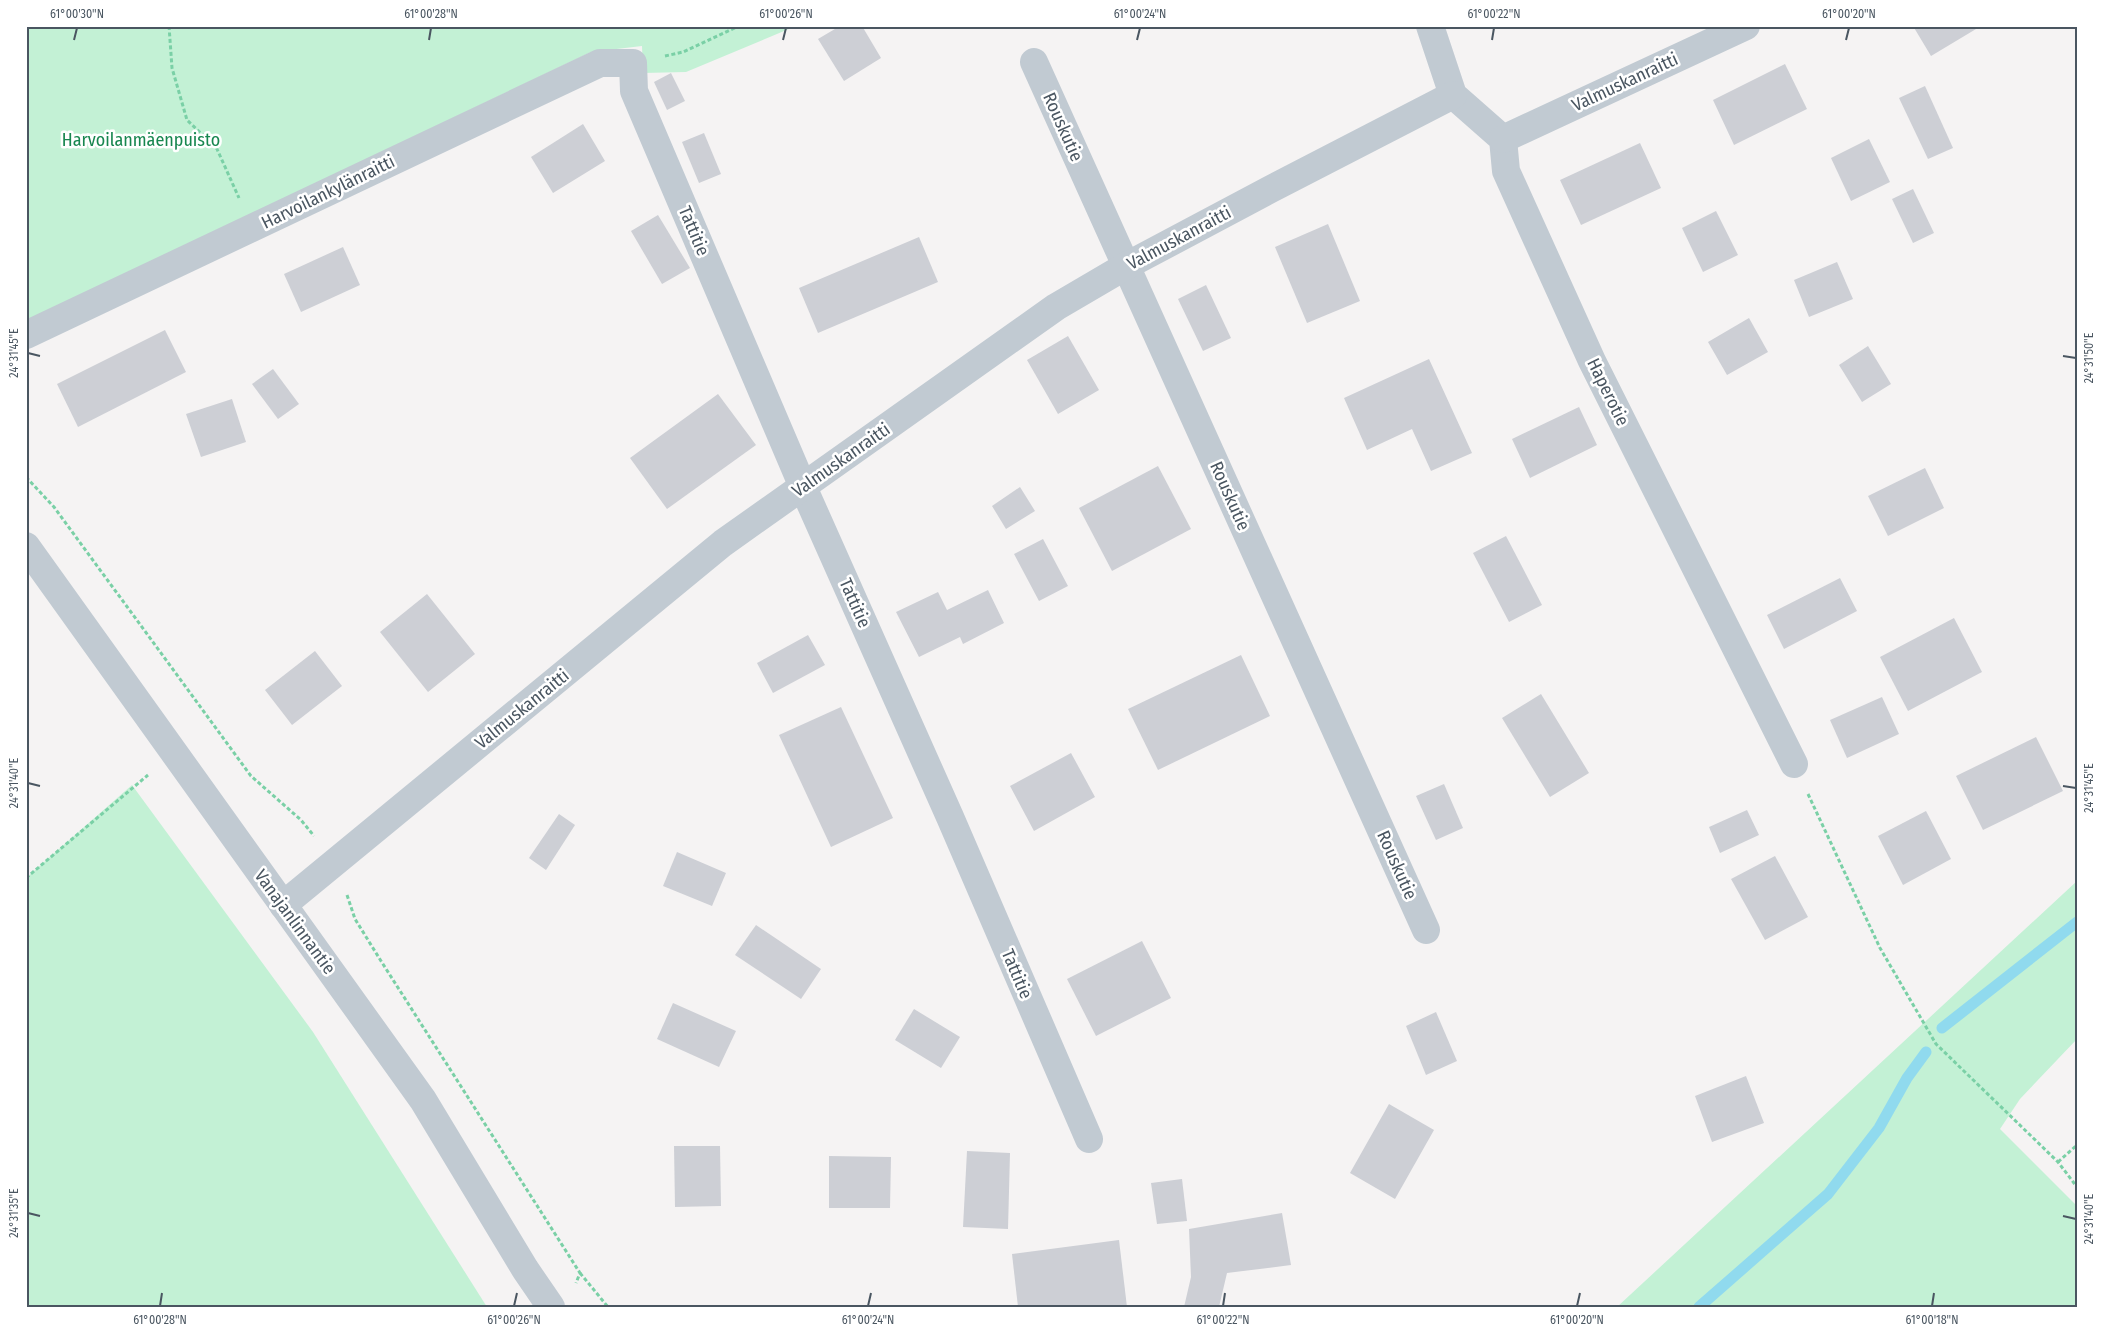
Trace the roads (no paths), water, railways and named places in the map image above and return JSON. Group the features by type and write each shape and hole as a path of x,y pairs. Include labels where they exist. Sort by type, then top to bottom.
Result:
{"street":[{"path":"1430,26 1453,95 1504,139"},
{"name":"Valmuskanraitti","path":"1504,139 1746,26"},
{"name":"Rouskutie","path":"1034,62 1426,930"},
{"name":"Harvoilankylänraitti","path":"26,336 600,63 633,63"},
{"name":"Tattitie","path":"633,63 634,91 803,487 950,817 1089,1139"},
{"name":"Valmuskanraitti","path":"283,905 723,543 1056,307 1126,266 1453,95"},
{"name":"Haperotie","path":"1504,139 1506,170 1592,361 1794,764"},
{"name":"Vanajanlinnantie","path":"26,546 422,1100 525,1269 551,1307"}],"waterway":[{"path":"1942,1028 2077,922"},
{"path":"1699,1307 1828,1194 1879,1128 1907,1078 1926,1052"}],"park label":[{"name":"Harvoilanmäenpuisto","path":"141,140"}]}
